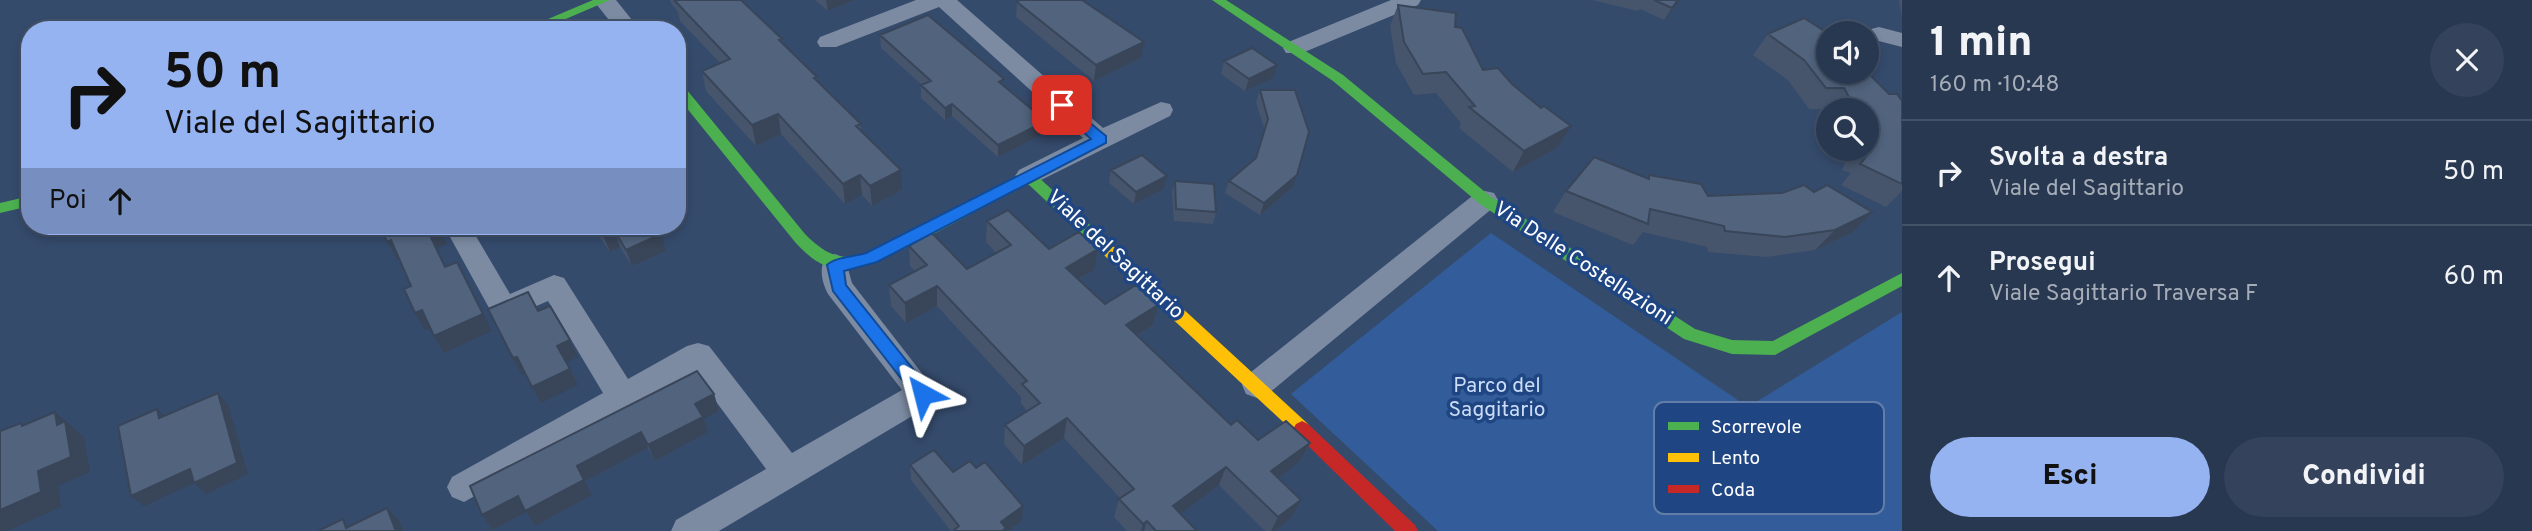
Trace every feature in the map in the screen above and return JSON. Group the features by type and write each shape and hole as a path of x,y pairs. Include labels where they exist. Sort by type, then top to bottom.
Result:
{"street":[{"path":"550,21 604,0 622,21"},
{"path":"828,42 936,0"},
{"path":"944,0 1101,140"},
{"name":"Via Delle Costellazioni","path":"1218,0 1338,78 1485,200 1690,334 1723,346 1755,351 1775,348 1902,279"},
{"path":"1294,48 1410,0"},
{"path":"1879,34 1902,40"},
{"path":"686,98 800,238 813,252 835,265 838,286 923,394 688,531"},
{"path":"1028,176 1161,110"},
{"name":"Viale del Sagittario","path":"835,265 872,258 1028,176 1257,385 1408,531"},
{"path":"1257,385 1485,200"},
{"path":"0,208 21,203"},
{"path":"462,235 504,309 554,286 623,398"},
{"path":"464,487 698,355 789,473"}],"green space":[{"name":"Parco del Saggitario","path":"1491,233 1741,402 1654,402 1654,514 1884,514 1884,402 1756,402 1902,312 1902,531 1438,531 1291,394"}],"building":[{"path":"741,0 782,39 779,40 861,124 856,126 901,170 870,186 860,175 843,184 778,114 752,125 702,71 730,59 675,1"},
{"path":"1082,0 1144,42 1096,65 1017,2"},
{"path":"1654,0 1678,0 1672,8"},
{"path":"1398,5 1456,13 1455,27 1462,28 1483,70 1498,68 1512,84 1541,108 1544,106 1571,126 1524,151 1469,107 1475,106 1446,72 1423,74 1404,42"},
{"path":"928,15 1004,79 999,82 1046,121 998,145 952,104 945,108 921,85 931,81 880,35"},
{"path":"1804,18 1816,26 1816,75 1804,60 1768,34"},
{"path":"1252,48 1277,65 1249,79 1224,61"},
{"path":"1823,84 1879,84 1889,94 1897,94 1902,101 1902,184 1860,164 1862,161 1879,161 1879,98 1850,98 1844,88 1826,88"},
{"path":"1260,90 1295,90 1309,132 1297,175 1264,203 1229,181 1256,158 1268,119"},
{"path":"1142,155 1167,176 1136,192 1111,170"},
{"path":"1594,157 1649,179 1649,175 1701,184 1708,196 1782,193 1804,185 1814,192 1827,185 1872,212 1835,230 1785,237 1725,231 1724,226 1650,209 1648,224 1566,191"},
{"path":"1175,181 1214,184 1216,212 1176,209"},
{"path":"1008,210 1049,249 1079,232 1098,249 1066,268 1105,304 1136,285 1158,305 1126,325 1231,425 1237,420 1258,440 1286,421 1310,443 1271,471 1301,500 1278,517 1226,467 1173,506 1197,531 1156,531 1147,521 1143,524 1119,499 1134,489 1067,418 1024,446 1005,425 1040,403 1022,384 1027,381 937,286 905,303 889,285 927,265 909,246 932,233 967,269 1011,245 987,221"},
{"path":"384,235 430,235 445,267 457,262 483,314 434,336 422,310 415,313 404,289 411,286 391,240 387,242"},
{"path":"617,235 659,235 626,250"},
{"path":"528,292 538,311 550,306 570,340 557,346 570,369 532,387 517,357 513,358 488,309"},
{"path":"697,371 714,394 695,404 703,417 648,445 641,432 577,466 584,480 525,511 518,496 482,515 470,486"},
{"path":"218,393 237,463 194,483 190,469 131,496 118,426 157,409 159,418"},
{"path":"55,412 57,425 65,421 71,457 38,471 41,492 0,510 0,431 21,423 22,426"},
{"path":"934,450 953,472 970,461 976,468 985,462 1023,506 1001,522 1006,528 1002,531 954,531 959,526 910,465"},
{"path":"387,508 396,531 318,531 343,519 346,528"}],"traffic: fast":[{"path":"551,21 604,0"},
{"path":"1218,0 1338,78 1485,200 1690,334 1732,347 1775,348 1902,279"},
{"path":"686,98 800,238 816,253 832,262 840,264 871,258 1028,176 1111,252"},
{"path":"0,208 21,203"}],"traffic: slow":[{"path":"1111,252 1302,429"}],"traffic: jam":[{"path":"1302,429 1408,531"}],"route":[{"path":"923,394 838,286 835,265 858,263 872,258 1101,140 1062,105"}]}
